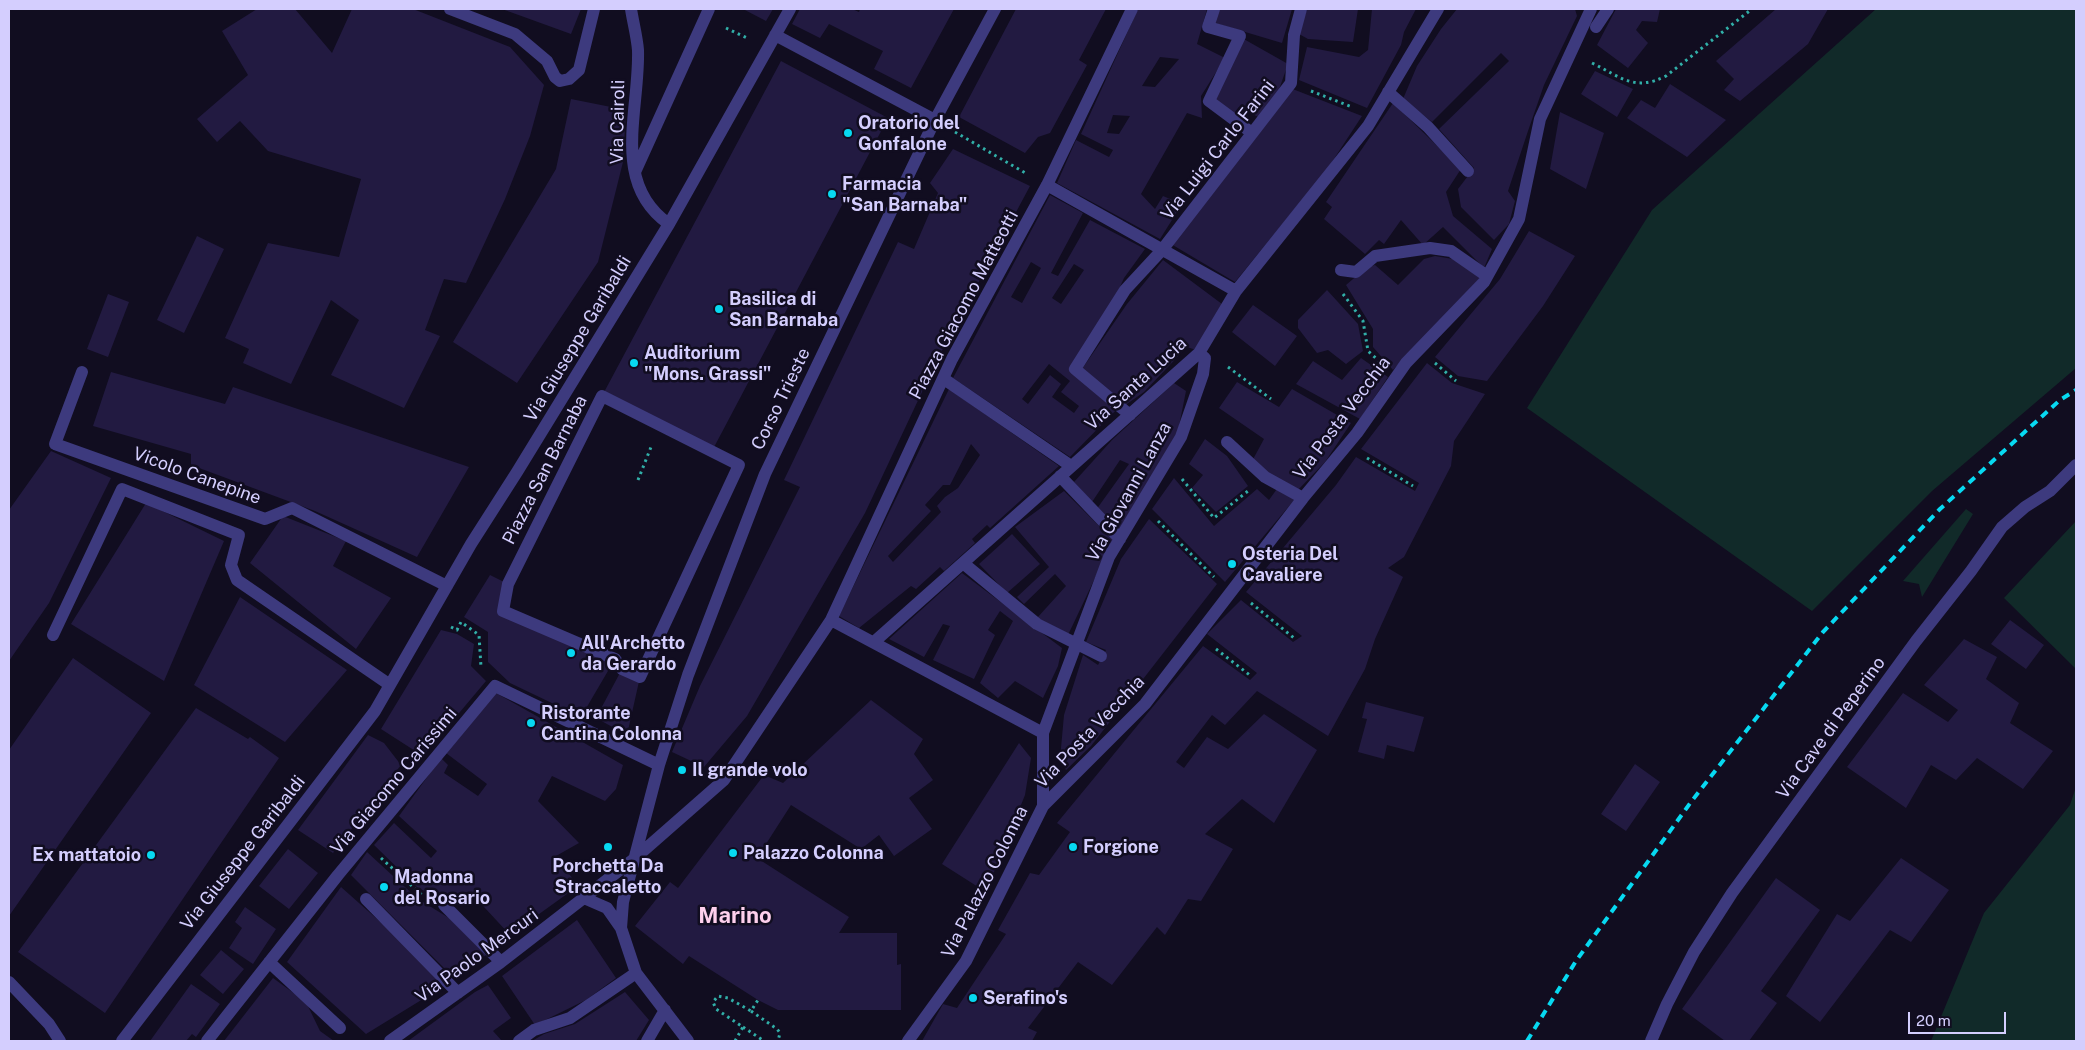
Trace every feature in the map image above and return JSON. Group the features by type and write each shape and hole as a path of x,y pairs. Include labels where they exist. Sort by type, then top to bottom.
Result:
{"street":[{"path":"450,9 515,34 547,61 555,77 560,81 569,79 579,70 594,9"},
{"name":"Via Cairoli","path":"631,9 638,50 632,128 634,174 643,198 654,214 669,224"},
{"path":"634,174 709,9"},
{"name":"Via Giuseppe Garibaldi","path":"122,1041 375,712 447,586 669,224 790,9"},
{"name":"Corso Trieste","path":"620,928 622,902 659,765 688,675 765,474 935,120 995,9"},
{"name":"Piazza Giacomo Matteotti","path":"724,780 831,620 944,379 1047,185 1132,9"},
{"path":"1214,9 1208,28 1240,36 1209,101 1252,133"},
{"name":"Via Luigi Carlo Farini","path":"1130,415 1075,369 1125,290 1162,250 1291,83 1294,34 1301,9"},
{"name":"Via Santa Lucia","path":"874,642 1071,466 1130,415 1202,358 1236,291 1374,116 1438,9"},
{"path":"1596,27 1608,9"},
{"name":"Via Posta Vecchia","path":"1043,806 1145,704 1346,445 1406,363 1484,282 1519,219 1540,119 1588,10"},
{"path":"775,35 935,120"},
{"path":"1388,92 1428,127 1468,171"},
{"path":"1047,185 1236,291"},
{"path":"1341,270 1356,272 1375,256 1430,248 1451,251 1487,276"},
{"name":"Via Giovanni Lanza","path":"1043,733 1110,557 1181,437 1202,358"},
{"name":"Vicolo Canepine","path":"82,372 55,444 265,519 292,508 447,586"},
{"path":"944,379 1071,466"},
{"name":"Piazza San Barnaba","path":"602,396 659,425 739,465 640,677 622,669 615,660 503,612 508,584 602,396"},
{"path":"1226,442 1265,477 1303,498"},
{"name":"Via Cave di Peperino","path":"1651,1041 1667,1004 1694,952 1732,893 1920,635 1971,571 2002,527 2025,507 2050,490 2076,466"},
{"path":"1060,476 1120,540"},
{"path":"52,635 122,489 239,535 231,565 237,580 390,685"},
{"path":"963,563 1037,624 1101,656"},
{"path":"831,620 1043,733"},
{"path":"495,686 659,765"},
{"name":"Via Giacomo Carissimi","path":"208,1041 365,843 495,686"},
{"name":"Via Palazzo Colonna","path":"908,1041 966,961 1043,806 1043,733"},
{"name":"Via Paolo Mercuri","path":"390,1041 501,962 634,859 724,780"},
{"path":"584,898 607,908 620,928 636,973 688,1041"},
{"path":"366,899 458,992"},
{"path":"444,905 501,962"},
{"path":"269,962 340,1028"},
{"path":"519,1041 534,1030 570,1018 636,973"},
{"path":"9,982 49,1024 60,1041"},
{"path":"647,1041 665,1010"},
{"path":"112,1041 134,1024"}],"path":[{"path":"1589,61 1631,82 1640,85 1652,84 1666,76 1752,9"},
{"path":"1291,83 1374,116"},
{"path":"952,130 1028,174"},
{"path":"1337,286 1363,321 1368,350 1396,377"},
{"path":"1202,358 1226,366 1271,399"},
{"path":"638,480 659,425"},
{"path":"1346,445 1413,486"},
{"path":"1168,460 1214,518 1265,477"},
{"path":"1142,505 1232,591 1294,638"},
{"path":"461,622 479,635 481,667 495,686"},
{"path":"1198,635 1251,676"},
{"path":"365,843 422,895 444,905"},
{"path":"764,1041 716,1009 713,1002 714,998 718,996 728,998 751,1011 780,1032 778,1041"},
{"path":"751,1011 758,1000"},
{"path":"735,1041 743,1027"}],"green space":[{"path":"1876,9 2076,9 2076,368 1932,491 1812,611 1527,408 1652,210"},
{"path":"1966,509 1973,514 1922,597 1919,584 1903,581"},
{"path":"2076,521 2076,669 2004,598"},
{"path":"2076,787 2076,1041 1931,1041 1984,913 2070,805"}],"building":[{"path":"257,9 295,9 332,53 352,9 413,9 510,47 544,85 530,136 505,199 466,283 444,279 425,330 440,336 404,408 331,375 359,320 331,300 291,384 243,363 249,349 225,338 268,243 339,257 361,179 268,151 240,121 217,142 197,119 248,75 222,31"},
{"path":"502,9 581,9 571,34"},
{"path":"743,9 773,9 766,21"},
{"path":"800,9 852,9 859,12 860,9 954,9 911,88 874,69 883,51 829,24 820,38 792,24"},
{"path":"1016,9 1106,9 1079,60 1087,65 1050,133 1038,137 1025,153 959,117"},
{"path":"1138,9 1207,9 1197,44 1225,58 1201,96 1202,118 1187,113 1141,194 1155,209 1163,196 1182,204 1160,239 1057,183 1076,140 1109,157 1113,150 1081,134","holes":["1160,57 1179,59 1155,87 1142,86","1113,115 1130,116 1119,134 1107,133"]},
{"path":"1219,9 1292,9 1282,43 1215,23"},
{"path":"1307,9 1358,9 1353,42 1308,39 1299,34"},
{"path":"1372,9 1416,9 1404,32 1401,45 1367,108 1299,80 1307,47 1359,57 1368,50"},
{"path":"1457,9 1575,9 1577,16 1544,85 1508,191 1515,201 1509,224 1494,240 1461,207 1458,189 1474,168 1439,129 1509,61 1501,53 1432,122 1403,99 1417,66 1441,29"},
{"path":"1616,9 1660,9 1657,22 1642,21 1636,30 1648,43 1628,68 1597,45"},
{"path":"1776,9 1828,9 1808,44 1740,101 1724,90 1734,79 1716,61"},
{"path":"1242,38 1288,64 1275,101 1260,118 1239,107 1233,115 1212,99"},
{"name":"Basilica di San Barnaba","path":"781,61 888,118 712,451 602,396"},
{"path":"1595,71 1633,89 1617,117 1581,94"},
{"path":"1670,84 1726,120 1687,157 1627,118 1641,100 1655,108"},
{"path":"1290,88 1362,116 1328,168 1235,282 1171,244"},
{"path":"571,99 626,110 623,162 598,262 517,383 453,342 556,169"},
{"path":"1393,103 1461,169 1446,192 1453,216 1492,249 1484,268 1443,227 1423,245 1401,220 1384,244 1379,240 1365,254 1324,219 1332,207 1326,202"},
{"path":"1560,112 1604,133 1586,189 1550,169"},
{"path":"953,149 1030,186 938,358 865,513 747,716 704,767 672,752 700,686 800,487 784,480 898,242 914,249 938,193 930,183"},
{"path":"1050,195 1083,213 1051,273 1058,276 1090,220 1145,249 1124,278 1116,296 1069,370 1117,409 1070,457 953,378","holes":["1031,262 1041,268 1022,303 1011,297","1074,264 1084,270 1061,304 1052,298","1049,364 1070,381 1061,392 1079,406 1074,413 1052,397 1061,384 1050,375 1028,404 1022,399"]},
{"path":"1529,231 1575,256 1543,306 1487,381 1458,376 1435,357 1500,279"},
{"path":"197,236 224,249 184,333 157,320"},
{"path":"1435,256 1453,259 1481,277 1393,370 1373,347 1373,329 1346,285 1367,267 1375,265 1398,285 1424,259"},
{"path":"1163,260 1222,304 1196,350 1187,347 1144,392 1124,406 1082,369 1127,304"},
{"path":"1327,290 1358,324 1363,351 1346,364 1328,350 1317,353 1298,328 1298,320"},
{"path":"108,294 129,302 108,357 87,349"},
{"path":"1253,305 1297,336 1275,366 1232,332"},
{"path":"1361,358 1388,377 1360,419 1296,384 1313,361 1342,380"},
{"path":"1427,363 1452,383 1485,394 1454,441 1451,466 1404,557 1388,568 1403,577 1375,639 1365,669 1328,736 1257,691 1225,725 1212,715 1176,762 1184,768 1207,737 1228,749 1264,714 1317,750 1274,823 1242,799 1205,834 1233,849 1201,901 1188,899 1165,935 1157,927 1112,985 1078,962 1028,1028 1037,1032 1032,1041 922,1041 943,1004 957,1008 1006,934 998,930 1030,873 1039,875 1070,832 1057,823 1203,646 1250,680 1257,673 1207,634 1241,600 1293,642 1302,636 1246,592 1336,485 1356,457 1415,491 1419,483 1361,449"},
{"path":"111,372 225,404 233,387 469,467 417,557 315,511 191,465 191,454 93,426"},
{"path":"1237,382 1279,407 1292,389 1351,423 1325,462 1297,491 1251,463 1264,439 1219,408"},
{"path":"1174,383 1186,391 1177,436 1118,531 1096,510 1129,464 1120,460 1092,502 1074,482 1112,440"},
{"path":"949,389 1059,466 990,528 987,525 972,539 975,543 944,571 940,567 916,589 911,586 859,628 839,616","holes":["971,444 980,455 958,488 945,497 937,506 941,512 893,562 888,556 931,511 925,505 943,485 950,485"]},
{"path":"1205,439 1227,456 1248,486 1216,512 1192,488 1203,475 1189,464"},
{"path":"51,451 111,478 49,603 9,661 9,510"},
{"path":"1174,478 1214,526 1257,489 1269,500 1279,486 1295,499 1225,582 1152,509"},
{"path":"1064,491 1113,540 1068,635 1037,618 1066,586 1055,574 1024,604 1017,597 1049,567 1015,527"},
{"path":"146,503 224,541 164,681 71,624"},
{"path":"283,516 346,541 333,566 391,598 356,649 250,563"},
{"path":"1149,519 1217,584 1091,746 1066,770 1060,759 1064,715 1083,655 1098,665 1106,650 1086,642 1121,559"},
{"path":"1012,534 1040,564 1007,593 979,564"},
{"path":"962,573 1062,648 1058,666 1043,698 1015,681 998,698 980,683 1013,621 1000,611 988,630 995,635 974,679 933,660 950,626 943,624 924,657 889,639"},
{"path":"490,575 508,584 503,611 615,659 581,717 510,683 488,662 488,632 464,617"},
{"path":"240,597 347,670 285,742 194,685"},
{"path":"2010,620 2044,645 2026,669 1991,644"},
{"path":"441,630 457,634 474,644 471,666 486,681 423,756 381,729"},
{"path":"1964,639 1997,657 1986,679 2019,703 2010,723 2053,751 2023,789 1977,758 1956,780 1931,765 1906,808 1847,767 1903,693 1948,722 1958,710 1924,685"},
{"path":"73,658 151,713 9,916 9,750"},
{"path":"622,669 640,677 627,735 596,718"},
{"path":"496,693 623,765 616,789 605,801 552,776 538,801 579,843 556,856 578,886 510,935 472,894 456,905 418,888 374,845 394,823 431,858 437,851 399,816 441,758 448,765 444,773 478,796 487,784 446,753"},
{"name":"Palazzo Colonna","path":"871,700 923,739 914,754 933,780 909,798 932,829 894,856 879,835 861,849 791,805 757,858 849,917 839,933 897,933 897,965 901,964 901,1010 778,1010 758,1000 689,956 683,964 635,926 670,882 678,888 764,775 783,783"},
{"path":"1366,702 1424,717 1414,752 1387,745 1384,759 1358,752 1367,719 1362,718"},
{"name":"Ex mattatoio","path":"196,708 248,739 250,737 279,758 105,1013 18,952"},
{"path":"368,735 384,743 401,765 333,853 298,830"},
{"path":"1019,743 1031,758 1025,795 986,892 942,864"},
{"path":"1635,764 1660,782 1626,831 1601,814"},
{"path":"288,849 318,873 289,909 259,886"},
{"path":"367,852 418,899 449,918 486,955 454,978 351,875"},
{"path":"1901,858 1949,890 1911,942 1890,930 1820,1022 1786,996 1837,914 1850,921"},
{"path":"1776,878 1820,910 1761,991 1777,1003 1749,1041 1725,1041 1682,1009"},
{"path":"341,887 449,983 366,1034 287,962"},
{"path":"245,907 276,929 253,964 229,948 242,928 235,922"},
{"path":"577,920 616,978 586,1000 535,1025 502,976"},
{"path":"221,950 244,969 223,994 200,975"},
{"path":"273,978 306,1002 320,1031 334,1041 224,1041"},
{"path":"191,984 220,1004 196,1037 192,1034 186,1041 150,1041"},
{"path":"488,985 511,1018 493,1031 502,1041 408,1041 475,992"},
{"path":"625,992 649,1020 636,1041 532,1041 544,1034 575,1024"}],"railway":[{"path":"1527,1041 1576,961 1691,802 1823,632 1940,509 2060,400 2076,390"}],"place":[{"name":"Oratorio del Gonfalone","path":"848,133"},
{"name":"Farmacia \"San Barnaba\"","path":"832,194"},
{"name":"Basilica di San Barnaba","path":"719,309"},
{"name":"Auditorium \"Mons. Grassi\"","path":"634,363"},
{"name":"Osteria Del Cavaliere","path":"1232,564"},
{"name":"All'Archetto da Gerardo","path":"571,653"},
{"name":"Ristorante Cantina Colonna","path":"531,723"},
{"name":"Il grande volo","path":"682,770"},
{"name":"Porchetta Da Straccaletto","path":"608,847"},
{"name":"Forgione","path":"1073,847"},
{"name":"Palazzo Colonna","path":"733,853"},
{"name":"Ex mattatoio","path":"151,855"},
{"name":"Madonna del Rosario","path":"384,887"},
{"name":"Serafino's","path":"973,998"}],"district":[{"name":"Marino","path":"735,916"}]}
